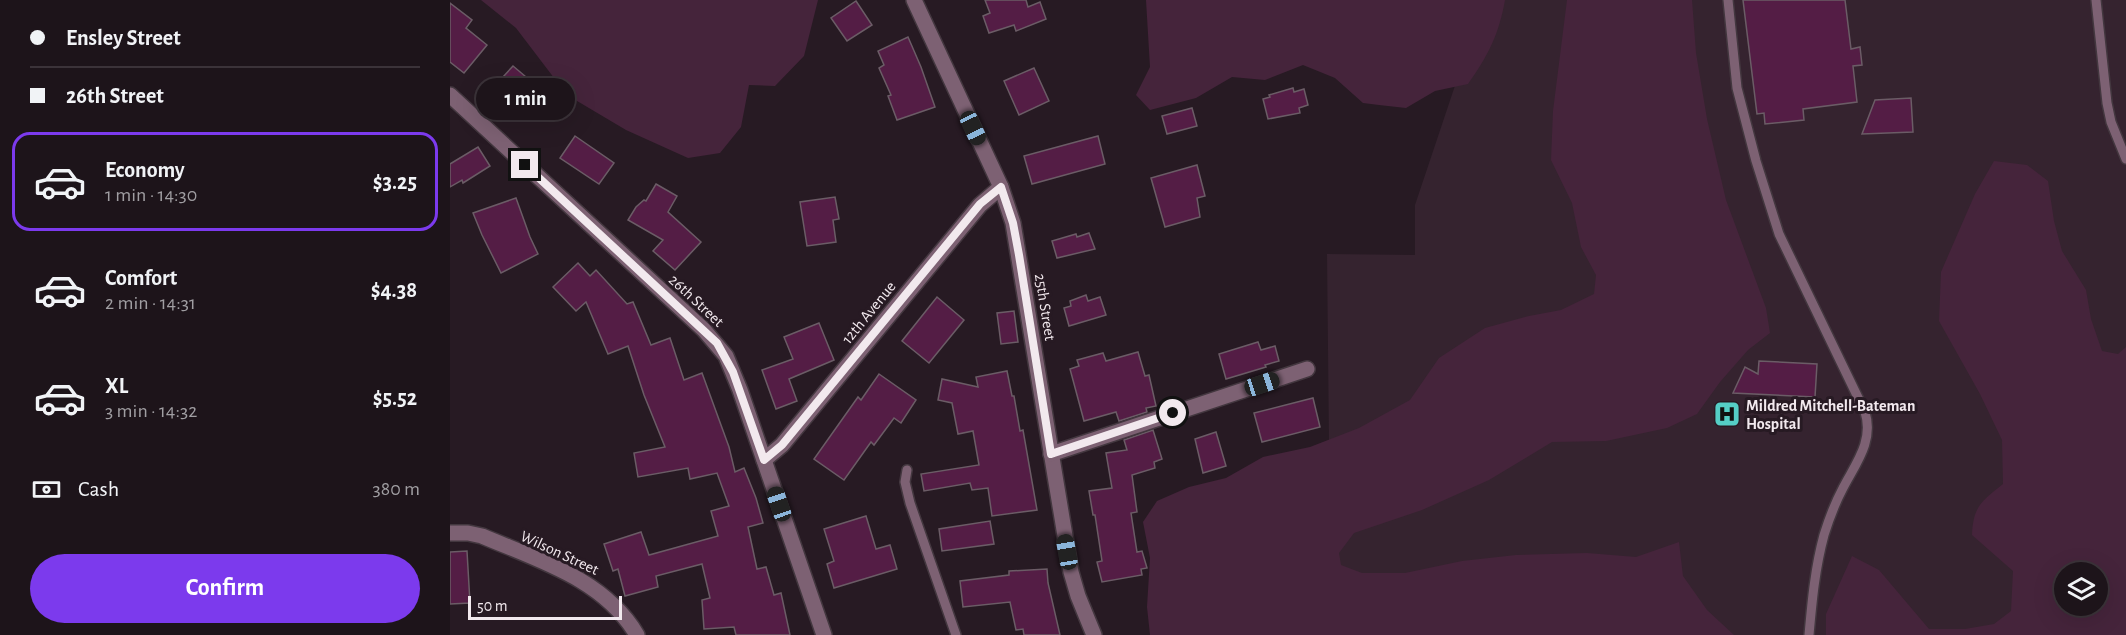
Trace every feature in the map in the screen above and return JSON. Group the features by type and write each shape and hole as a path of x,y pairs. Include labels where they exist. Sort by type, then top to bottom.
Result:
{"street":[{"name":"25th Street","path":"914,0 1001,187 1013,223 1071,572 1094,635"},
{"name":"26th Street","path":"450,95 717,343 733,372 824,635"},
{"name":"12th Avenue","path":"764,460 782,445 980,204 1001,187"},
{"path":"1051,454 1307,369"},
{"name":"Wilson Street","path":"450,533 482,536 579,579 600,591 617,606 637,635"}],"lane":[{"path":"1728,0 1737,88 1756,161 1779,234 1863,406 1869,424 1864,449 1839,497 1825,534 1813,586 1809,635"},
{"path":"2097,0 2107,103 2111,122 2126,159"},
{"path":"907,470 905,482 910,503 956,635"}],"shaded area":[{"path":"481,0 818,0 804,56 775,86 749,85 741,127 720,153 688,158 626,130 567,95 516,28"},
{"path":"1146,0 1505,0 1500,24 1492,44 1468,84 1435,91 1406,108 1363,103 1335,78 1303,65 1265,80 1232,77 1196,98 1150,110 1136,95 1150,67"},
{"name":"Mildred Mitchell-Bateman Hospital","path":"1482,0 2126,0 2126,635 1331,635 1327,254 1415,255 1415,205"},
{"path":"1567,0 1692,0 1696,53 1707,119 1726,200 1766,308 1770,333 1748,350 1720,382 1697,414 1667,428 1606,441 1552,442 1489,480 1422,510 1354,533 1339,553 1341,565 1362,573 1405,573 1462,561 1516,555 1587,553 1636,557 1679,542 1683,576 1707,610 1734,635 1150,635 1147,607 1150,558 1143,522 1157,501 1189,487 1226,478 1263,457 1310,447 1359,428 1410,400 1439,358 1485,328 1561,310 1594,294 1596,275 1581,247 1572,203 1551,160 1553,111"},
{"path":"1994,161 2027,165 2048,181 2054,221 2062,251 2086,290 2091,319 2102,351 2118,354 2126,347 2126,635 1826,635 1826,614 1852,556 1879,570 1929,629 1965,629 1994,624 2011,611 2013,571 1972,535 1974,517 1980,505 2003,484 2002,440 1980,394 1939,321 1941,272 1975,194"}],"building":[{"path":"985,0 1026,0 1028,7 1040,2 1046,19 1016,31 1014,25 989,33 983,16 990,13"},
{"path":"1743,0 1845,0 1851,49 1860,47 1862,65 1853,66 1857,102 1803,109 1804,120 1765,124 1764,113 1757,114"},
{"path":"856,1 872,25 847,41 831,18"},
{"path":"450,3 472,20 466,28 487,45 464,73 450,62"},
{"path":"908,37 935,107 897,120 888,96 891,95 879,68 884,65 878,51"},
{"path":"513,66 532,82 510,107 491,90"},
{"path":"1034,68 1049,101 1019,115 1004,81"},
{"path":"1293,88 1294,92 1304,89 1308,105 1299,108 1300,113 1268,119 1263,99"},
{"path":"1911,98 1913,132 1862,134 1875,100"},
{"path":"1192,108 1197,126 1167,134 1162,116"},
{"path":"575,136 614,163 599,184 560,158"},
{"path":"1098,136 1105,164 1032,184 1024,156"},
{"path":"478,147 490,166 463,183 462,180 450,187 450,164"},
{"path":"1197,165 1205,196 1197,198 1200,217 1165,227 1151,178"},
{"path":"656,184 677,196 668,212 701,242 675,270 653,251 663,240 628,220 636,207 644,200 646,201"},
{"path":"835,197 839,219 833,220 836,242 807,246 800,202"},
{"path":"516,198 538,254 501,273 473,213"},
{"path":"1089,233 1095,249 1057,258 1052,241"},
{"path":"578,263 590,276 596,270 627,304 633,302 651,345 670,338 684,380 702,373 729,447 735,472 744,468 756,498 763,523 748,527 757,569 766,567 774,595 781,593 790,635 736,635 734,627 704,629 702,600 710,598 702,564 656,576 658,587 625,596 618,569 613,571 604,544 641,532 649,555 718,536 711,511 729,506 717,473 690,479 688,468 638,477 634,453 665,447 644,395 628,346 608,354 586,302 576,311 553,287"},
{"path":"1086,295 1088,301 1100,297 1106,315 1069,326 1064,308 1071,306 1070,301"},
{"path":"937,297 964,320 929,363 902,341"},
{"path":"1014,311 1018,342 1001,344 997,313"},
{"path":"819,323 834,360 789,379 797,401 776,409 762,370 793,359 784,337"},
{"path":"1258,342 1261,350 1275,346 1279,361 1226,379 1219,354"},
{"path":"1138,352 1145,376 1149,375 1156,406 1146,408 1147,412 1119,421 1116,412 1084,421 1070,369 1079,366 1077,360 1103,353 1106,361"},
{"path":"1759,361 1817,364 1815,397 1733,393 1745,367 1758,374"},
{"path":"1007,371 1020,431 1023,430 1037,510 992,516 988,488 972,490 970,483 924,491 921,474 979,465 973,431 958,434 952,403 938,400 942,379 978,387 976,377"},
{"path":"879,374 916,400 901,423 894,418 874,445 871,442 844,480 814,459 858,397 861,400"},
{"path":"1313,398 1320,427 1262,442 1254,413"},
{"path":"1153,430 1162,459 1154,462 1155,468 1132,475 1137,512 1131,513 1137,552 1142,551 1147,568 1141,569 1142,575 1102,582 1097,562 1102,561 1089,491 1112,488 1106,453 1127,450 1124,440"},
{"path":"1216,432 1226,466 1203,473 1195,439"},
{"path":"866,516 876,549 890,545 897,569 834,588 827,564 834,561 824,529"},
{"path":"990,521 994,544 942,551 939,529"},
{"path":"467,551 470,603 450,604 450,552"},
{"path":"1047,569 1060,635 1024,635 1023,629 1016,630 1010,602 963,607 960,581 1009,575 1009,571"}],"place":[{"name":"Mildred Mitchell-Bateman Hospital","path":"1727,414"}],"route":[{"path":"525,165 717,343 733,372 764,460 782,445 980,204 1001,187 1013,223 1019,255 1051,454 1173,413"}]}
